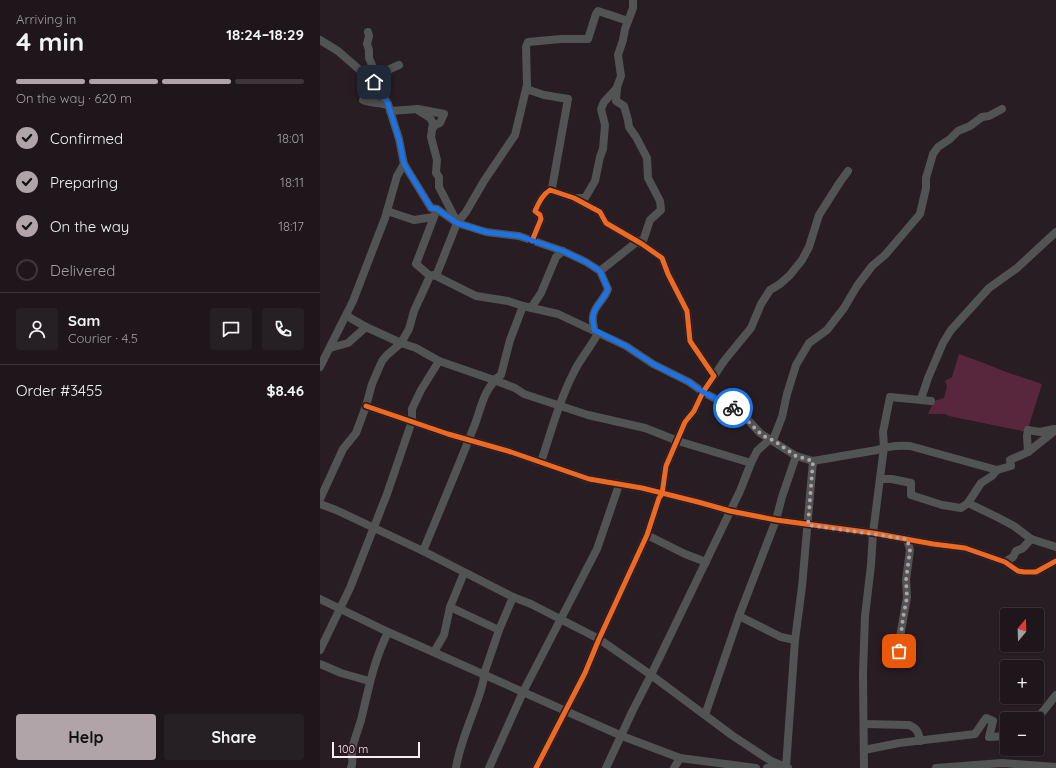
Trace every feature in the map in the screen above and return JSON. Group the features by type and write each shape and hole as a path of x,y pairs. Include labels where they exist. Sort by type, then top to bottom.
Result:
{"street":[{"path":"600,271 640,243 650,220 661,210 660,201 648,178 647,158 629,127 624,106 616,101 617,87 621,76 618,55 633,8 633,0"},
{"path":"320,499 343,449 356,433 372,384 382,361 401,343 409,329 414,311 433,276 457,223 466,212 484,181 515,135 526,89 528,42 561,38 588,39 598,11 628,21"},
{"path":"368,32 369,36 367,44 369,58 376,74 374,82"},
{"path":"320,40 338,51 377,85 389,107 399,139 404,164 435,213 457,223 486,232 519,236 563,251 586,262 600,271 608,289 593,316 596,331 590,348 577,366 560,406 541,462"},
{"path":"374,82 390,69 399,65"},
{"path":"574,198 586,198 595,181 603,149 605,125 601,109 604,102 617,87"},
{"path":"526,89 544,95 568,99 552,188 538,203 535,211 540,215 541,219 532,241"},
{"path":"363,100 370,103 382,103 389,107 418,109 444,114 440,123 434,125 432,129"},
{"path":"418,109 419,112 430,118 433,123 431,137 437,160 436,173 439,177 439,187 457,223"},
{"path":"606,768 740,491 757,451 771,440 782,418 787,394 796,365 809,343 827,330 844,308 857,286 872,266 885,255 920,214 926,188 926,178 934,154 938,147 950,139 958,131 970,126 982,117 989,116 1002,109"},
{"path":"320,367 347,316 387,211 397,176 404,164"},
{"path":"536,768 585,673 647,535 659,498 662,494 666,466 685,422 694,411 703,392 724,361 751,328 761,304 770,290 790,275 802,260 809,247 819,215 848,171"},
{"path":"550,190 574,198 600,212 606,223 662,258 668,274 687,310 690,341 714,376"},
{"path":"387,211 414,220 435,213"},
{"path":"435,213 416,264 433,276 476,296 558,314 596,331 626,346 653,364 689,382 703,392 736,410 771,440 796,456 813,461 898,445 910,446 997,470 1011,466 1010,460 1028,452 1056,430"},
{"path":"921,399 943,343 952,330 989,288 1017,268 1056,232"},
{"path":"423,551 485,397 494,380 501,375 509,344 527,307 540,293 556,257 563,251"},
{"path":"347,316 401,343 416,348 439,362 494,380 515,388 524,394 588,415 645,428 678,441 751,463"},
{"path":"330,348 348,343 366,326"},
{"path":"320,650 350,588 387,494 412,421 412,409 421,390 439,362"},
{"path":"864,768 864,642 873,533 884,447 883,432 890,397 932,401"},
{"path":"366,406 468,440 511,452 589,479 642,488 730,511 776,520 873,533 933,544 966,548 1005,562 1018,571 1033,572 1056,561"},
{"path":"1028,452 1028,430 1040,432 1056,430"},
{"path":"705,715 739,616 776,520 796,456"},
{"path":"320,504 423,551 464,573 531,604 599,639 651,675 733,736 777,764 787,768 795,640 808,525 813,461"},
{"path":"880,479 892,479 911,483 911,496 942,505 961,508 968,503 981,483 992,476 997,470"},
{"path":"489,768 523,692 597,549 619,485"},
{"path":"968,503 1014,526 1031,539 1056,547"},
{"path":"647,535 685,554 706,562"},
{"path":"899,662 899,643 907,597 906,580 910,550 907,539"},
{"path":"1005,562 1023,548 1031,539"},
{"path":"434,652 444,634 450,607 464,573"},
{"path":"456,768 462,743 474,713 484,681 484,674 513,596"},
{"path":"320,599 388,632 622,736 680,758 756,768"},
{"path":"450,607 500,630"},
{"path":"739,616 781,637 795,640"},
{"path":"351,768 353,761 352,752 370,681 379,649 388,632"},
{"path":"320,664 341,673 370,681"},
{"path":"1043,712 1056,695"},
{"path":"864,750 899,743 975,734 986,718 993,721 989,737 1000,736"},
{"path":"864,724 909,725 915,728 919,733 920,741"},
{"path":"674,768 680,758"},
{"path":"936,768 1002,763 1056,767"},
{"path":"767,768 773,767 777,764"}],"shaded area":[{"path":"959,354 1042,384 1027,432 945,414 928,414 934,401 944,398 947,386 945,381 952,377"}],"cycle path":[{"path":"532,241 541,219 540,215 535,211 539,202 550,190 574,198 600,212 606,223 642,244 662,258 668,274 687,311 690,341 714,376 703,392 694,411 685,422 666,466 662,494 659,498 647,535 585,673 536,768"},
{"path":"366,406 448,434 511,452 589,479 642,488 730,511 776,520 873,533 933,544 965,548 1005,562 1018,571 1024,572 1036,572 1056,561"}],"way so far":[{"path":"733,408 769,440 773,440 796,456 813,461 808,525 907,539 910,550 906,580 907,597 899,651"}],"route":[{"path":"374,82 388,104 399,139 404,164 431,208 437,209 457,223 486,232 519,236 563,251 586,262 600,271 604,284 608,289 593,316 594,330 626,346 653,364 689,382 703,392 733,408"}]}
